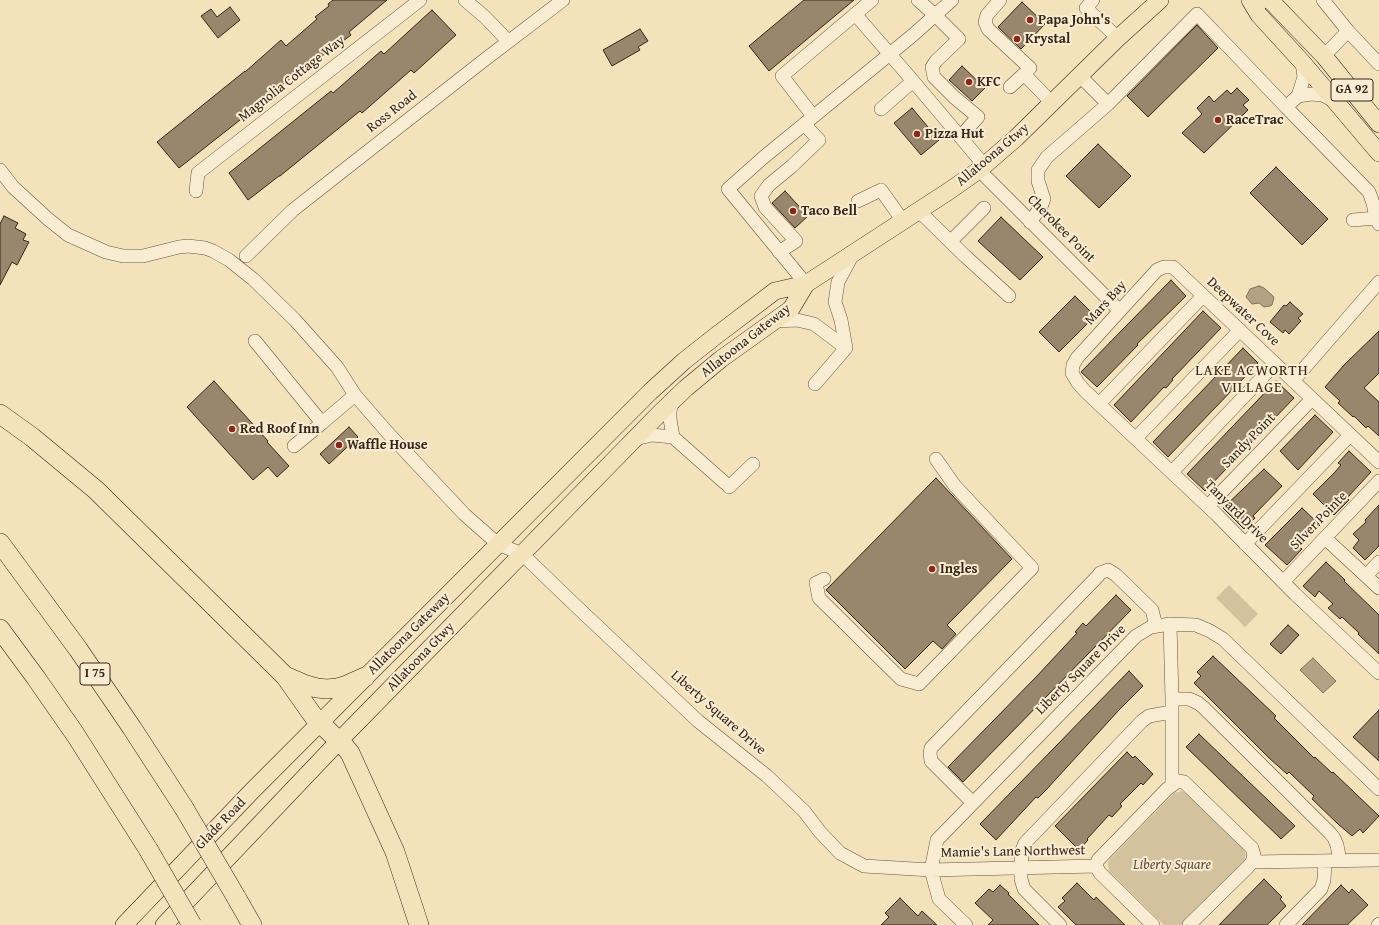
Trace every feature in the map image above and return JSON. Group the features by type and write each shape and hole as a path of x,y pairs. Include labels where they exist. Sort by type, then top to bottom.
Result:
{"highway":[{"path":"0,414 59,459 96,490 285,676 319,724 339,741 350,753 394,852 419,925"},
{"name":"I 75","path":"0,543 78,649 132,728 184,808 252,925"},
{"path":"0,628 75,734 148,849 192,925"},
{"path":"285,676 306,685 327,689 347,685 365,677"}],"main road":[{"name":"Allatoona Gtwy","path":"806,284 919,211 982,168 1016,138 1151,6 1160,0"},
{"name":"GA 92","path":"1250,0 1258,15 1302,62 1379,153"},
{"name":"GA 92","path":"1271,1 1324,56 1379,124"},
{"name":"Allatoona Gateway","path":"503,573 673,400 721,359 791,309 806,284"},
{"name":"Allatoona Gateway","path":"319,724 650,392 684,361 775,291 806,284"},
{"name":"Allatoona Gtwy","path":"339,741 503,573"},
{"name":"Glade Road","path":"124,925 251,792 319,724"},
{"name":"Glade Road","path":"164,925 339,741"}],"street":[{"name":"Magnolia Cottage Way","path":"196,190 198,173 420,0"},
{"path":"465,0 485,17 508,42"},
{"name":"Ross Road","path":"246,256 293,210 563,0"},
{"path":"779,252 796,241 765,207 761,196 769,185 792,166 819,140 809,120 782,76 872,0"},
{"path":"918,0 959,39 936,61 932,67 934,77 954,97 978,117 961,136"},
{"path":"806,284 728,189 764,157 890,55 936,16 952,0"},
{"path":"1000,0 987,15 984,22 988,29 1030,68"},
{"path":"1093,0 1086,8 1118,38"},
{"path":"1323,0 1348,31 1379,64"},
{"name":"Cherokee Point","path":"855,14 961,136 982,168 1030,222 1120,311"},
{"path":"1030,222 1041,207 1044,199 1038,181 1038,170 1047,157 1108,104 1197,14 1369,192 1377,221 1353,220"},
{"path":"1324,56 1348,31"},
{"path":"1286,107 1298,96 1304,77 1302,62"},
{"path":"1010,87 1024,74 1052,103"},
{"path":"1080,76 1108,104"},
{"path":"881,109 913,81"},
{"path":"1298,96 1311,94 1323,95 1335,102"},
{"name":"Liberty Square Drive","path":"0,170 13,187 68,235 106,252 124,256 137,256 154,254 188,246 209,250 229,260 253,279 295,320 337,367 355,394 388,433 464,514 498,544 522,554 698,721 767,776 804,811 820,832 840,853 864,866 931,870"},
{"path":"858,201 881,190 903,221"},
{"path":"951,241 984,208"},
{"path":"919,211 1009,296"},
{"path":"846,348 841,320 835,302 838,282 853,253"},
{"name":"Mars Bay","path":"1072,373 1073,364 1077,358 1157,270 1164,267 1173,267"},
{"name":"Deepwater Cove","path":"1173,267 1379,462"},
{"path":"1293,381 1379,282"},
{"path":"1099,404 1203,296"},
{"path":"774,321 797,320 814,324 846,348"},
{"path":"1136,438 1240,330"},
{"path":"255,341 322,423"},
{"path":"815,384 846,348"},
{"path":"1172,472 1276,364"},
{"name":"Tanyard Drive","path":"1072,373 1078,383 1099,404 1208,506 1283,582 1379,673"},
{"path":"294,446 355,394"},
{"name":"Sandy Point","path":"1208,506 1312,399"},
{"path":"673,400 670,411 670,419 673,437"},
{"path":"635,439 652,435 673,437 727,485 753,464"},
{"path":"1246,544 1350,435"},
{"path":"824,579 816,583 819,598 901,679 919,684 1032,568 955,486 936,459"},
{"name":"Silver Pointe","path":"1283,582 1379,481"},
{"path":"1325,538 1379,588"},
{"path":"1366,576 1379,562"},
{"path":"973,803 931,761 931,748 1100,573 1108,570 1116,575 1152,610 1156,626"},
{"path":"1170,624 1172,785"},
{"name":"Liberty Square Drive","path":"966,925 939,899 931,870 937,840 1136,636 1156,626 1170,624 1196,625 1223,639 1379,788"},
{"path":"1172,699 1189,699 1203,707 1330,833 1337,846 1340,860"},
{"path":"1060,925 1024,889 1021,879 1021,868 1022,850 1025,843 1142,721 1149,716 1172,712"},
{"path":"1153,925 1100,873 1096,866 1098,860 1172,785 1178,782 1184,782 1252,848 1254,855 1252,862 1190,925"},
{"path":"1252,862 1379,860"},
{"path":"1286,925 1320,889 1324,880 1325,861"},
{"name":"Mamie's Lane Northwest","path":"931,870 1096,866"}],"green space":[{"path":"1229,585 1258,614 1245,627 1216,598"},
{"name":"Liberty Square","path":"1182,791 1187,794 1243,848 1246,855 1244,861 1181,925 1164,925 1109,871 1108,863 1110,859 1174,793"}],"shaded area":[{"path":"1259,286 1264,288 1274,297 1272,305 1264,307 1259,303 1252,304 1246,297 1250,289"},
{"path":"1313,658 1336,681 1323,693 1300,670"}],"building":[{"path":"333,0 387,0 349,32 351,35 343,41 342,40 307,68 305,66 254,109 179,168 157,142 245,72 281,40 286,46 317,19 315,17 329,6 328,4"},
{"path":"804,0 854,0 769,71 749,46"},
{"path":"1022,2 1045,24 1021,49 998,27"},
{"path":"230,7 240,20 218,38 201,16 211,9 217,17"},
{"path":"432,10 456,35 414,73 411,70 362,113 360,111 248,200 229,173 331,91 333,93 381,51 384,54"},
{"path":"1197,25 1218,48 1148,117 1127,96"},
{"path":"640,29 648,41 638,47 640,50 612,66 603,50"},
{"path":"962,66 985,88 972,101 949,80"},
{"name":"RaceTrac","path":"1237,88 1249,100 1243,105 1248,110 1204,153 1182,133 1202,114 1197,108 1209,96 1214,102 1227,90 1231,94"},
{"path":"912,108 939,140 921,155 894,123"},
{"path":"1098,144 1131,176 1099,208 1066,176"},
{"path":"1276,167 1328,219 1302,245 1250,193"},
{"path":"785,191 808,216 795,228 772,203"},
{"path":"4,216 18,223 15,228 26,234 23,240 29,242 17,265 12,262 0,285 0,224"},
{"path":"1001,217 1043,257 1020,280 978,241"},
{"path":"1171,280 1186,296 1137,344 1138,345 1097,387 1081,372"},
{"path":"1075,296 1095,316 1059,352 1039,332"},
{"path":"1290,302 1303,314 1298,318 1301,321 1289,334 1285,330 1283,333 1270,322 1284,305 1286,306"},
{"path":"1203,311 1221,328 1172,379 1173,380 1166,388 1164,387 1131,422 1114,405"},
{"path":"1379,331 1379,373 1364,388 1379,402 1379,436 1368,426 1366,428 1354,416 1353,417 1338,403 1340,401 1325,387 1344,365"},
{"path":"1243,348 1258,363 1168,457 1153,442"},
{"name":"Red Roof Inn","path":"214,381 289,466 277,477 268,467 253,480 187,407"},
{"path":"1276,381 1294,398 1205,491 1187,474"},
{"path":"1315,415 1333,432 1298,470 1280,451"},
{"name":"Waffle House","path":"349,427 358,437 329,464 320,454"},
{"path":"1349,451 1371,472 1347,498 1349,500 1334,515 1313,494 1341,465 1338,463"},
{"path":"1264,469 1282,486 1253,516 1255,518 1244,529 1223,508"},
{"path":"936,478 1012,559 947,625 956,634 942,649 933,641 905,669 826,590"},
{"path":"1379,505 1379,546 1365,560 1353,548 1359,540 1353,534 1366,522 1365,520"},
{"path":"1302,508 1320,525 1299,547 1302,549 1287,565 1265,545"},
{"path":"1326,562 1379,615 1379,654 1342,617 1340,619 1328,608 1333,604 1319,591 1315,597 1303,586"},
{"path":"1116,595 1131,610 963,782 948,767 1037,676 1077,633 1075,632 1083,623 1086,626"},
{"path":"1288,625 1299,635 1281,654 1270,644"},
{"path":"1213,656 1276,716 1274,718 1314,758 1315,757 1332,773 1333,772 1379,816 1363,833 1360,829 1352,836 1338,824 1312,799 1314,796 1289,772 1287,774 1268,757 1194,683 1201,676 1197,672"},
{"path":"1129,671 1143,686 1046,790 1038,798 1036,797 996,840 980,824"},
{"path":"1379,710 1379,761 1353,737"},
{"path":"1199,734 1295,826 1281,839 1186,747"},
{"path":"1127,752 1133,758 1135,756 1153,774 1143,785 1141,783 1120,804 1122,806 1112,817 1109,815 1079,850 1055,826"},
{"path":"1264,879 1282,897 1280,899 1286,906 1267,925 1219,925"},
{"path":"1077,883 1094,900 1096,897 1125,925 1076,925 1058,907 1065,901 1062,898"},
{"path":"1000,885 1039,925 988,925 993,920 975,903 989,889 993,892"},
{"path":"1341,885 1349,893 1352,889 1368,905 1347,925 1302,925"},
{"path":"900,898 918,916 922,911 937,925 881,925 889,917 885,913"}],"place":[{"name":"Papa John's","path":"1030,20"},
{"name":"Krystal","path":"1017,39"},
{"name":"KFC","path":"969,82"},
{"name":"RaceTrac","path":"1218,120"},
{"name":"Pizza Hut","path":"917,134"},
{"name":"Taco Bell","path":"793,211"},
{"name":"Red Roof Inn","path":"232,429"},
{"name":"Waffle House","path":"339,445"},
{"name":"Ingles","path":"932,569"}],"district":[{"name":"LAKE ACWORTH VILLAGE","path":"1252,380"}]}
